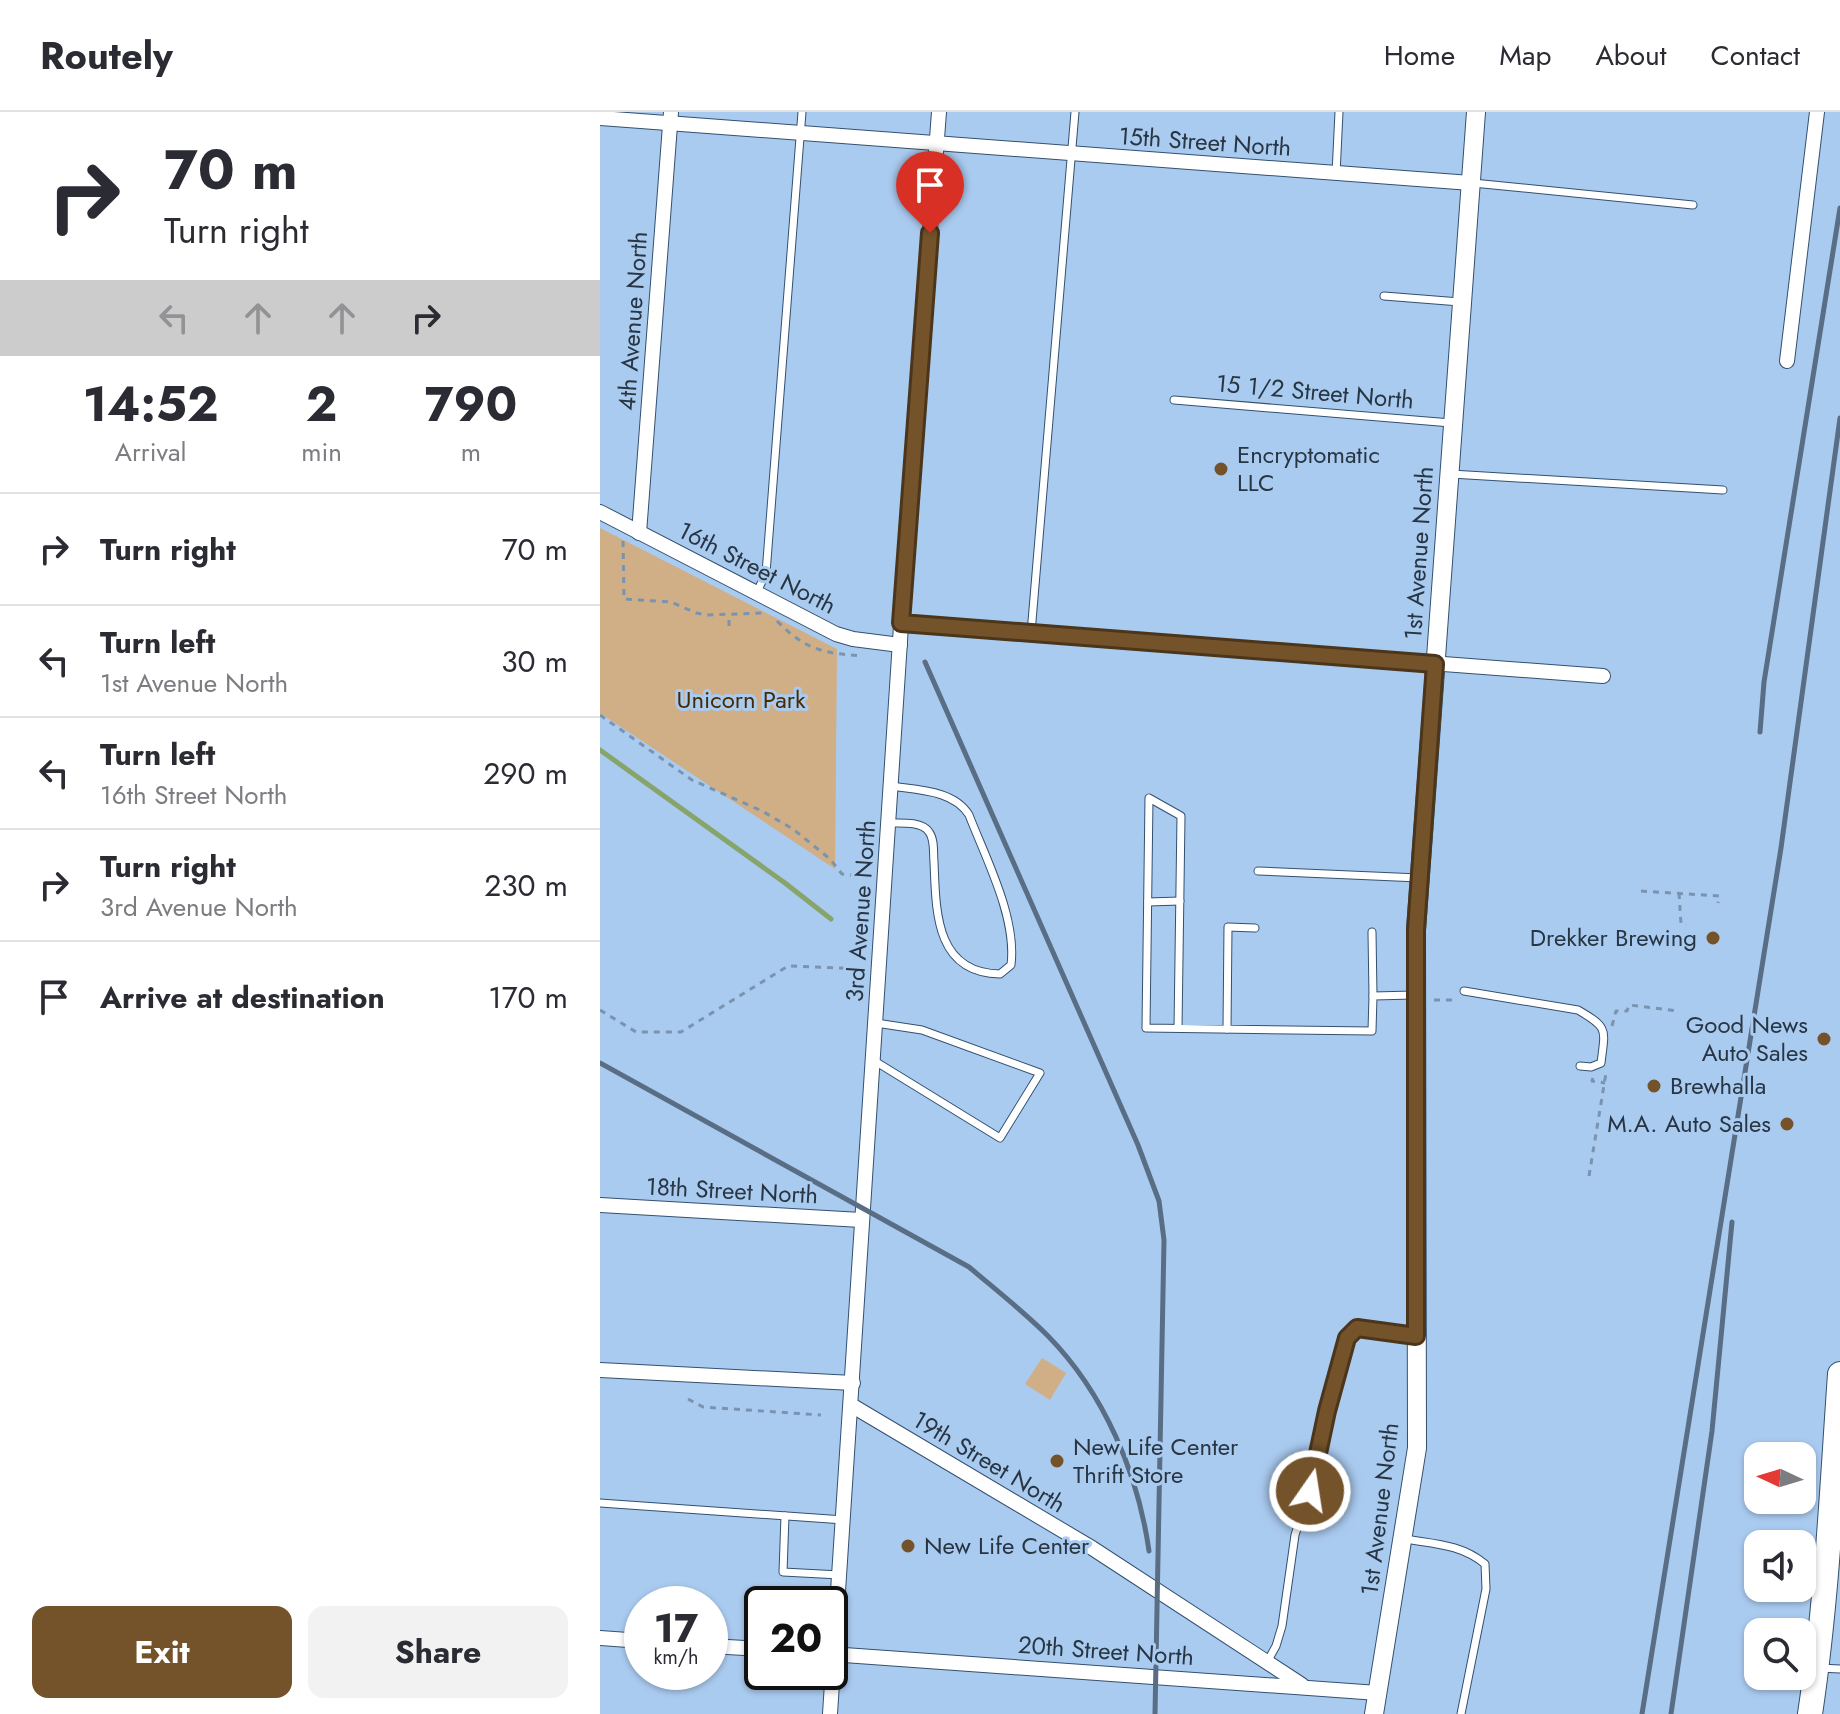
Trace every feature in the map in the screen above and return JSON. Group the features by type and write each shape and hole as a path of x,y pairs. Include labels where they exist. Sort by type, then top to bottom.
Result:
{"main road":[{"path":"1810,1714 1828,1669 1840,1374"}],"street":[{"name":"3rd Avenue North","path":"839,1586 901,623 939,112"},
{"name":"1st Avenue North","path":"1374,1714 1417,1448 1416,1336 1425,998 1419,878 1476,112"},
{"path":"1787,361 1817,112"},
{"name":"15th Street North","path":"600,118 671,118 800,133 1471,183"},
{"name":"4th Avenue North","path":"639,533 671,118"},
{"name":"16th Street North","path":"600,512 836,634 900,645"},
{"path":"901,623 1603,676"},
{"name":"18th Street North","path":"600,1205 861,1220"},
{"path":"600,1370 853,1383"},
{"name":"19th Street North","path":"851,1405 1092,1548 1306,1687"},
{"path":"600,1638 624,1640"},
{"name":"20th Street North","path":"848,1655 1378,1693"},
{"name":"3rd Avenue North","path":"830,1714 831,1690"}],"lane":[{"path":"757,592 766,573 802,112"},
{"path":"1031,633 1075,112"},
{"path":"1336,174 1339,112"},
{"path":"1471,183 1693,205"},
{"path":"1384,296 1462,302"},
{"name":"15 1/2 Street North","path":"1174,400 1453,424"},
{"path":"1449,473 1723,490"},
{"path":"888,823 908,823 929,831 933,842 936,907 946,944 972,970 1000,974 1011,965 1013,944 1005,910 969,815 964,807 947,796 891,786"},
{"path":"1178,1028 1181,816 1149,798 1146,1028 1372,1031 1372,932"},
{"path":"1258,871 1419,878"},
{"path":"1148,902 1180,901"},
{"path":"1227,1029 1228,927 1255,928"},
{"path":"1464,991 1578,1010 1601,1024 1605,1034 1601,1063 1580,1066"},
{"path":"1373,996 1425,998"},
{"path":"873,1060 1000,1138 1040,1073 922,1030 876,1023"},
{"path":"1267,1662 1282,1626 1295,1535 1305,1511 1347,1338 1357,1328 1416,1336"},
{"path":"600,1503 844,1520"},
{"path":"785,1516 783,1572 840,1575"},
{"path":"1402,1539 1454,1546 1472,1553 1485,1564 1486,1589 1461,1714"}],"path":[{"path":"623,524 624,599 671,602 696,613 763,613 771,615 803,644 817,651 870,657"},
{"path":"729,614 729,626"},
{"path":"600,715 692,780 762,811 793,829 830,859 842,874 857,876"},
{"path":"1641,891 1719,896 1718,903"},
{"path":"1679,893 1681,924 1686,925"},
{"path":"600,1010 636,1032 681,1032 788,966 879,970"},
{"path":"1425,998 1453,1000"},
{"path":"1610,1039 1616,1011 1627,1011 1629,1005 1678,1011"},
{"path":"1647,1017 1648,1009"},
{"path":"1594,1066 1592,1081 1605,1083"},
{"path":"1589,1176 1607,1068"},
{"path":"688,1399 703,1407 821,1415"}],"green space":[{"name":"Unicorn Park","path":"600,528 837,649 835,869 600,713"},
{"path":"1042,1358 1066,1373 1050,1400 1025,1384"}],"waterway":[{"path":"600,750 831,919"}],"railway":[{"path":"1760,732 1764,682 1840,208"},
{"path":"1642,1714 1781,848 1840,418"},
{"path":"925,662 1138,1145 1159,1201 1164,1240 1155,1714"},
{"path":"600,1063 969,1267 1029,1318 1068,1358 1102,1409 1127,1464 1149,1551"},
{"path":"1671,1714 1712,1431 1732,1222"}],"place":[{"name":"Encryptomatic LLC","path":"1221,469"},
{"name":"Drekker Brewing","path":"1713,938"},
{"name":"Good News Auto Sales","path":"1824,1039"},
{"name":"Brewhalla","path":"1654,1086"},
{"name":"M.A. Auto Sales","path":"1787,1124"},
{"name":"New Life Center Thrift Store","path":"1057,1461"},
{"name":"New Life Center","path":"908,1546"}],"route":[{"path":"930,233 901,623 1435,664 1416,930 1416,1336 1357,1328 1347,1338 1310,1491"}]}
